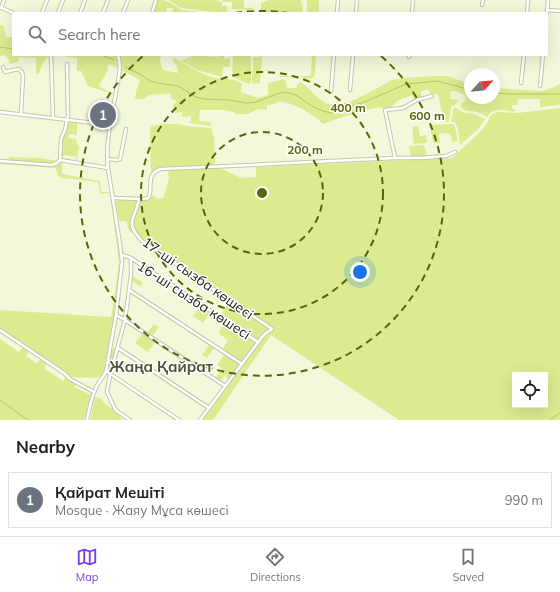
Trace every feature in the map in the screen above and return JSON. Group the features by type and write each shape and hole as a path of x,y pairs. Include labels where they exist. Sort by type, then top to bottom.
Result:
{"street":[{"path":"4,0 1,7 12,12"},
{"path":"42,12 47,0"},
{"path":"58,12 63,0"},
{"path":"80,12 85,0"},
{"path":"103,12 108,0"},
{"path":"123,12 128,0"},
{"path":"152,12 156,0"},
{"path":"337,12 338,0"},
{"path":"356,12 357,0"},
{"path":"412,12 413,0"},
{"path":"482,5 483,0"},
{"path":"527,12 528,0"},
{"path":"548,0 547,12 560,12"},
{"path":"50,56 52,118"},
{"path":"86,420 94,392 106,371 116,316 121,272 122,254 108,168 111,125 119,75 120,59 118,56"},
{"path":"331,91 334,56"},
{"path":"350,90 353,56"},
{"path":"521,83 524,56"},
{"path":"540,86 543,56"},
{"path":"60,160 61,139 65,130 67,119 67,64"},
{"path":"3,67 5,72 18,69 22,73 21,114"},
{"path":"395,158 385,110 403,108 416,100 432,96"},
{"path":"0,112 111,125"},
{"path":"108,159 120,159 126,129"},
{"path":"113,198 146,199 148,197 152,175 159,169 422,158 444,156 455,152"},
{"path":"0,160 52,165 60,160 108,168"},
{"name":"17-ші сызба көшесі","path":"139,199 133,216 132,225 142,241 272,329 258,342"},
{"name":"16-ші сызба көшесі","path":"122,254 131,258 258,342"},
{"path":"130,420 118,412 112,405 107,392 110,375 125,320 131,275 131,258"},
{"path":"129,290 242,364"},
{"path":"116,316 125,320 225,386"},
{"path":"0,330 64,373 70,379 94,392"},
{"path":"200,420 258,342"},
{"path":"118,348 209,408"},
{"path":"106,371 178,420"}],"green space":[{"path":"157,0 164,0 181,10 199,12 172,12 173,8 167,8 166,12 153,12"},
{"path":"168,0 215,0 222,2 222,6 227,6 227,12 213,12 182,8"},
{"path":"223,0 244,0 244,8 253,8 253,10 232,9 232,2 223,2"},
{"path":"268,0 301,0 303,12 261,12 261,3"},
{"path":"306,0 319,0 319,12 307,12"},
{"path":"0,25 4,26 6,37 12,37 12,56 49,56 43,63 39,74 36,74 36,58 19,57 18,62 10,64 8,58 4,55 0,56"},
{"path":"66,56 117,56 118,68 109,64 107,68 108,70 99,86 112,94 88,86 81,71 77,71 77,58"},
{"path":"121,56 161,56 160,61 163,70 178,73 177,66 173,60 173,58 175,58 194,70 215,78 236,80 242,84 241,92 258,98 268,95 268,83 285,79 287,88 296,88 299,82 302,83 323,102 331,105 338,105 362,96 392,80 429,76 447,76 464,83 464,95 456,91 450,92 451,99 459,100 451,107 449,122 444,122 438,94 430,94 428,89 420,92 422,97 414,100 412,95 397,101 390,108 368,110 323,124 303,110 285,102 276,102 268,105 267,110 258,109 248,114 235,114 235,112 223,110 200,110 199,121 211,122 211,126 190,123 188,121 191,121 191,116 182,117 182,112 176,113 173,106 176,102 175,100 171,99 170,93 150,95 143,99 135,99 140,80 121,70"},
{"path":"192,56 224,56 224,59 230,58 230,67 223,67 222,77 197,70 181,61"},
{"path":"233,56 251,56 250,84 233,77"},
{"path":"262,56 260,83 254,84 252,82 253,57"},
{"path":"312,56 316,56 315,74 313,78 279,77 281,76 311,76"},
{"path":"560,84 560,105 540,107 540,99 518,99 517,105 512,105 512,109 515,109 514,112 496,110 487,117 478,112 467,111 460,105 464,102 464,104 500,104 500,88 542,91"},
{"path":"455,107 464,113 473,114 485,119 479,128 460,145 457,126 454,122 451,122"},
{"path":"560,108 560,420 399,420 271,335 213,420 203,420 266,335 275,329 148,242 129,231 126,221 119,221 116,203 119,199 146,200 153,195 158,199 163,198 169,179 168,170 220,168 241,178 256,177 256,167 452,158 483,129 490,116 497,112 517,113"},
{"path":"68,121 77,122 77,135 69,134 68,138 76,139 77,145 79,146 76,162 76,157 64,155 61,157 63,138 66,134"},
{"path":"180,124 186,126 211,128 214,137 215,165 162,167 155,169 151,173 150,128 152,126"},
{"path":"453,124 458,141 452,142 451,135 448,133 439,134 440,143 433,143 430,125"},
{"path":"418,126 420,136 426,135 427,143 414,144 412,127"},
{"path":"424,145 427,155 419,158 411,157 409,147"},
{"path":"9,157 41,158 58,161 50,164 9,160"},
{"path":"61,161 62,174 100,181 101,192 111,192 119,248 120,266 119,283 104,369 102,374 97,378 69,377 66,372 0,328 0,310 111,317 119,262 110,193 100,194 98,182 62,178 58,176 56,168 0,164 0,162 54,166"},
{"path":"132,272 134,274 133,276 143,283 141,287 132,281"},
{"path":"229,302 269,329 258,341 220,316"},
{"path":"200,306 210,313 203,323 193,316"},
{"path":"225,323 256,343 242,362 222,350 228,340 218,333"},
{"path":"154,324 159,327 152,336 147,333"},
{"path":"142,334 155,342 148,352 135,343"},
{"path":"0,339 19,352 23,347 29,351 26,356 37,364 40,359 47,364 44,368 63,381 66,376 69,380 76,384 74,387 91,395 84,420 0,419"},
{"path":"209,345 214,348 207,358 202,355"},
{"path":"113,348 116,349 111,370 109,371 107,370"},
{"path":"224,355 240,365 229,379 224,376 220,382 215,379 222,368 217,365"},
{"path":"95,397 101,398 124,420 90,420"}],"waterway":[{"path":"0,47 12,49"},
{"path":"104,56 114,60"},
{"path":"125,67 140,74 150,81 178,86 196,97 204,99 229,100 246,103 256,102 285,92 296,95 313,107 331,113 367,101 406,84 437,81 464,88"},
{"path":"500,93 560,94"},
{"path":"0,400 28,420"},
{"path":"550,420 560,413"}],"place":[{"name":"Қайрат Мешіті","path":"103,115"}],"district":[{"name":"Жаңа Қайрат","path":"161,366"}]}
